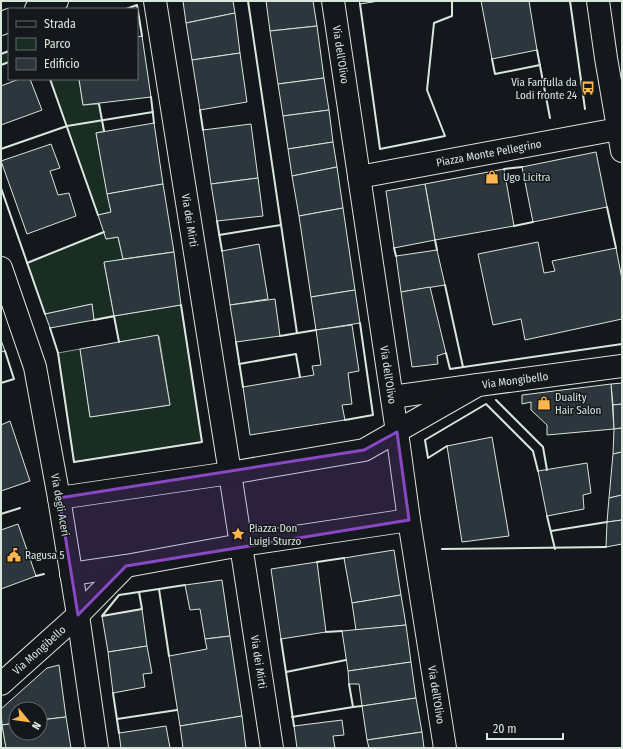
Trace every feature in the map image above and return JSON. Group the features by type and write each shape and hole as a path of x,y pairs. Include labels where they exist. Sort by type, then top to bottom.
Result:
{"street":[{"path":"39,8 57,1"},
{"name":"Via dei Mirti","path":"155,1 225,439 272,748"},
{"name":"Via dell'Olivo","path":"333,1 445,748"},
{"path":"598,1 622,151"},
{"name":"Piazza Monte Pellegrino","path":"359,177 618,129"},
{"name":"Via degli Aceri","path":"1,268 35,367 72,574 97,748"},
{"name":"Via Mongibello","path":"59,498 364,450 478,385 622,366"},
{"path":"392,397 478,385"},
{"path":"72,574 126,566 241,545 410,520"},
{"name":"Via Mongibello","path":"1,684 78,615 126,566"}],"highlighted area":[{"path":"397,432 409,520 126,566 78,615 59,498 364,450"}],"green space":[{"path":"8,51 8,62 1,65 1,54"},
{"path":"50,80 79,80 83,105 99,104 104,131 96,133 111,212 98,215"},
{"path":"104,232 106,239 118,237 123,259 104,263 114,316 181,305 202,442 74,462 58,353 80,349 90,417 170,405 159,336 119,342 114,317 94,320 92,304 45,314 27,263"},
{"path":"1,718 6,748 1,748"}],"building":[{"path":"183,1 233,1 235,13 186,23"},
{"path":"266,1 313,1 317,26 270,31"},
{"path":"359,1 379,1 360,4"},
{"path":"481,1 529,1 537,50 492,59"},
{"path":"235,13 240,53 192,60 186,23"},
{"path":"317,26 324,78 278,84 270,31"},
{"path":"142,36 151,97 83,105 79,80 138,80 138,37"},
{"path":"240,53 247,102 200,110 192,60"},
{"path":"324,78 329,110 283,116 278,84"},
{"path":"16,80 30,80 42,110 1,125 1,86"},
{"path":"329,110 333,142 288,149 283,116"},
{"path":"154,123 163,184 107,194 96,133"},
{"path":"251,124 258,178 211,184 203,130"},
{"path":"333,142 337,167 292,176 288,149"},
{"path":"51,144 60,168 50,171 58,195 69,193 76,216 27,234 1,161"},
{"path":"596,152 607,207 533,222 522,167"},
{"path":"337,167 343,208 299,216 292,176"},
{"path":"504,169 514,226 435,240 425,184"},
{"path":"258,178 263,216 217,221 211,184"},
{"path":"163,184 174,252 123,259 118,237 106,239 98,215 111,212 107,194"},
{"path":"425,184 435,240 394,248 386,191"},
{"path":"343,208 355,290 311,297 299,216"},
{"path":"538,242 544,273 555,271 552,261 616,248 622,279 622,319 525,340 521,319 493,325 478,254"},
{"path":"259,244 268,299 230,305 222,251"},
{"path":"437,250 445,285 401,292 396,256"},
{"path":"174,252 181,305 114,316 104,262"},
{"path":"430,287 446,353 437,356 438,364 412,367 401,292"},
{"path":"355,290 360,323 316,330 311,297"},
{"path":"275,299 280,336 236,342 230,305"},
{"path":"92,304 94,320 50,328 45,314"},
{"path":"352,325 359,371 348,373 352,404 342,405 345,420 250,435 243,387 314,375 312,366 321,365 316,330"},
{"path":"158,335 170,405 90,417 80,349"},
{"path":"1,340 5,351 1,352"},
{"path":"622,383 622,404 613,405 611,384"},
{"path":"611,384 614,429 547,435 547,425 531,410 531,402 522,404 522,395"},
{"path":"622,404 622,428 614,429 613,405"},
{"path":"10,421 30,481 1,491 1,425"},
{"path":"622,428 622,452 613,454 614,429"},
{"path":"492,437 509,536 462,542 447,446"},
{"path":"622,452 622,495 609,498 613,454"},
{"path":"587,463 591,493 583,495 584,509 547,516 538,471"},
{"path":"622,495 622,520 607,522 609,498"},
{"path":"622,520 622,544 606,547 607,522"},
{"path":"18,524 36,576 1,589 1,530"},
{"path":"394,550 401,595 352,603 344,558"},
{"path":"317,562 326,632 281,639 271,569"},
{"path":"222,580 230,636 205,639 200,609 190,610 185,585"},
{"path":"401,595 406,625 356,630 352,603"},
{"path":"142,609 147,646 108,652 102,616"},
{"path":"406,625 411,662 348,671 342,631"},
{"path":"230,636 242,716 180,726 169,656 207,649 205,639"},
{"path":"147,646 152,673 143,674 145,687 113,693 108,652"},
{"path":"411,662 416,698 362,706 359,684 349,684 348,671"},
{"path":"59,665 66,717 48,719 48,701 10,701 47,668"},
{"path":"416,698 422,732 367,740 362,706"},
{"path":"8,703 8,724 2,725 1,709"},
{"path":"242,716 246,748 183,748 180,726"},
{"path":"66,717 71,748 6,748 2,725 8,724 8,741 48,741 48,719"},
{"path":"342,720 344,735 333,736 335,748 297,748 294,726"},
{"path":"166,726 170,748 121,748 119,733"},
{"path":"422,732 424,748 369,748 367,740"}],"wall":[{"path":"248,1 297,333"},
{"path":"360,4 380,149 445,136 427,90 434,23 452,16 452,1"},
{"path":"570,1 585,109"},
{"path":"129,8 137,5 137,8"},
{"path":"138,11 142,36"},
{"path":"537,50 550,118"},
{"path":"1,54 8,51"},
{"path":"492,59 495,74 540,65"},
{"path":"1,65 8,62"},
{"path":"50,80 98,215"},
{"path":"151,97 154,123"},
{"path":"99,104 104,131"},
{"path":"200,110 203,130"},
{"path":"1,149 67,126 153,112"},
{"path":"504,169 522,167"},
{"path":"1,188 45,314"},
{"path":"607,207 616,248"},
{"path":"217,221 222,251"},
{"path":"514,226 533,222"},
{"path":"219,235 281,225"},
{"path":"27,263 104,232"},
{"path":"435,240 437,250"},
{"path":"394,248 396,256"},
{"path":"445,285 463,367"},
{"path":"50,328 58,353 74,462 202,442 181,305"},
{"path":"94,320 114,316 119,342"},
{"path":"345,420 373,415 360,323"},
{"path":"280,336 316,330"},
{"path":"236,342 243,387"},
{"path":"446,353 450,369 622,344"},
{"path":"1,383 14,379 5,351"},
{"path":"239,364 296,354 300,377"},
{"path":"496,400 543,447 547,470"},
{"path":"447,446 428,458 425,440 486,404 533,451 538,471"},
{"path":"1,514 20,508"},
{"path":"547,516 555,549"},
{"path":"551,531 607,522"},
{"path":"442,549 606,547"},
{"path":"317,562 344,558"},
{"path":"36,576 44,574"},
{"path":"139,592 185,585"},
{"path":"159,589 169,656"},
{"path":"139,592 142,609 102,616 119,595 139,592"},
{"path":"326,632 342,631"},
{"path":"281,639 294,726"},
{"path":"286,672 346,660"},
{"path":"349,684 353,707 362,706"},
{"path":"113,693 119,733"},
{"path":"292,717 353,707"},
{"path":"117,719 177,710"}],"place":[{"name":"Via Fanfulla da Lodi fronte 24","path":"588,88"},
{"name":"Ugo Licitra","path":"492,177"},
{"name":"Duality Hair Salon","path":"544,403"},
{"name":"Piazza Don Luigi Sturzo","path":"238,534"},
{"name":"Ragusa 5","path":"14,555"}]}
